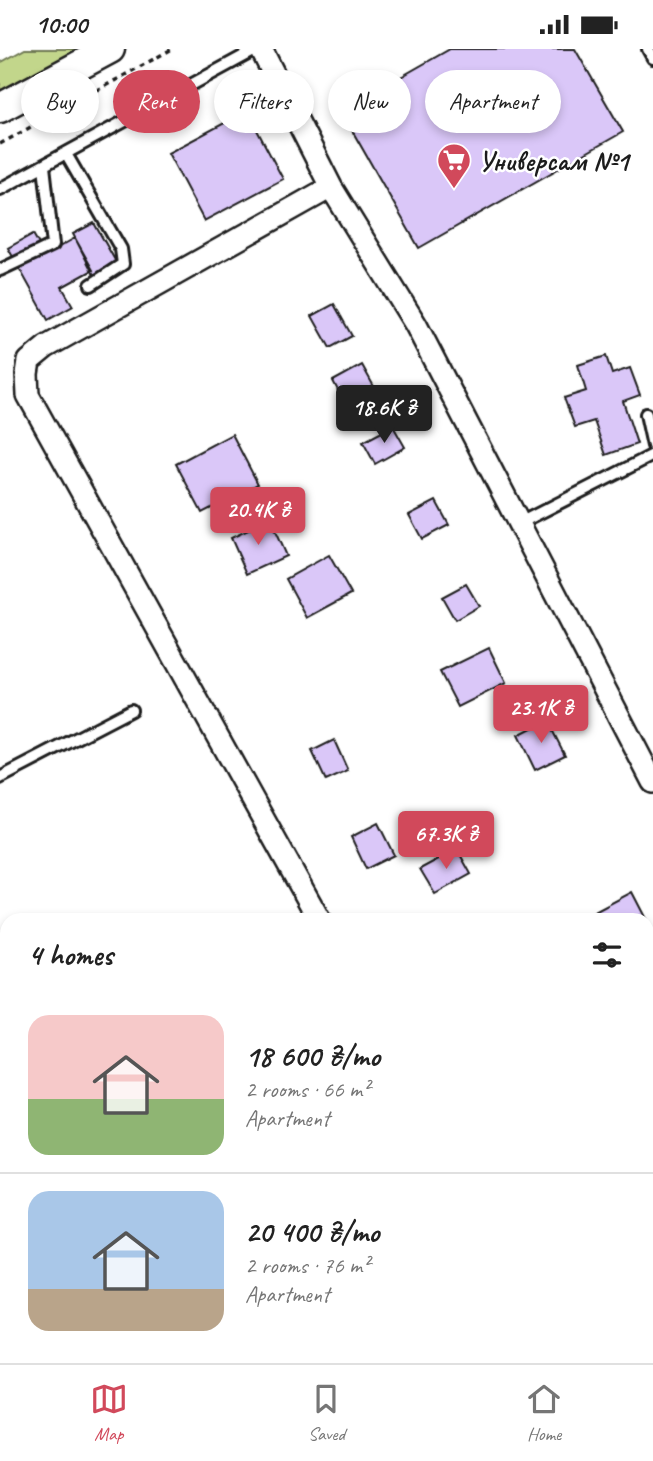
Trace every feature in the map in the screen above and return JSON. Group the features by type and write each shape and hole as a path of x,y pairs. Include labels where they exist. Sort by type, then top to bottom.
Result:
{"main road":[{"path":"0,108 110,49"}],"street":[{"path":"259,49 331,187 416,325 518,524 650,769"},
{"path":"316,913 28,395 27,374 29,361 46,347 331,187"}],"lane":[{"path":"0,189 259,49"},
{"path":"648,49 653,58"},
{"path":"66,154 121,249 124,259 123,264 91,285"},
{"path":"0,270 53,245 44,166"},
{"path":"646,414 653,446"},
{"path":"518,524 653,455"},
{"path":"0,779 131,710"}],"path":[{"path":"0,144 172,49"}],"green space":[{"path":"25,49 82,49 43,70 21,70 21,82 0,93 0,63"}],"building":[{"name":"Универсам №1","path":"450,49 575,49 623,132 419,248 354,133 411,133 411,71"},
{"path":"214,129 214,133 259,133 283,179 204,221 168,153"},
{"path":"94,223 116,262 94,275 73,234"},
{"path":"33,234 45,255 75,238 93,270 62,287 73,306 48,320 8,248"},
{"path":"334,304 352,336 330,348 312,316"},
{"path":"606,356 612,374 630,368 640,395 623,401 637,444 606,455 594,421 575,427 564,398 586,391 578,365"},
{"path":"362,365 377,392 347,408 333,381"},
{"path":"393,426 405,447 375,464 363,442"},
{"path":"232,434 258,484 202,513 176,464"},
{"path":"436,501 449,525 422,539 409,515"},
{"path":"270,520 286,556 247,574 231,538"},
{"path":"329,555 351,594 307,618 286,579"},
{"path":"466,584 479,606 455,620 442,597"},
{"path":"489,648 506,683 458,707 440,672"},
{"path":"547,720 565,755 535,770 518,735"},
{"path":"334,740 348,771 326,781 312,751"},
{"path":"378,823 394,855 366,869 351,837"},
{"path":"457,849 471,874 435,894 420,869"},
{"path":"632,892 643,913 593,913"}],"place":[{"name":"Универсам №1","path":"454,190"}]}
